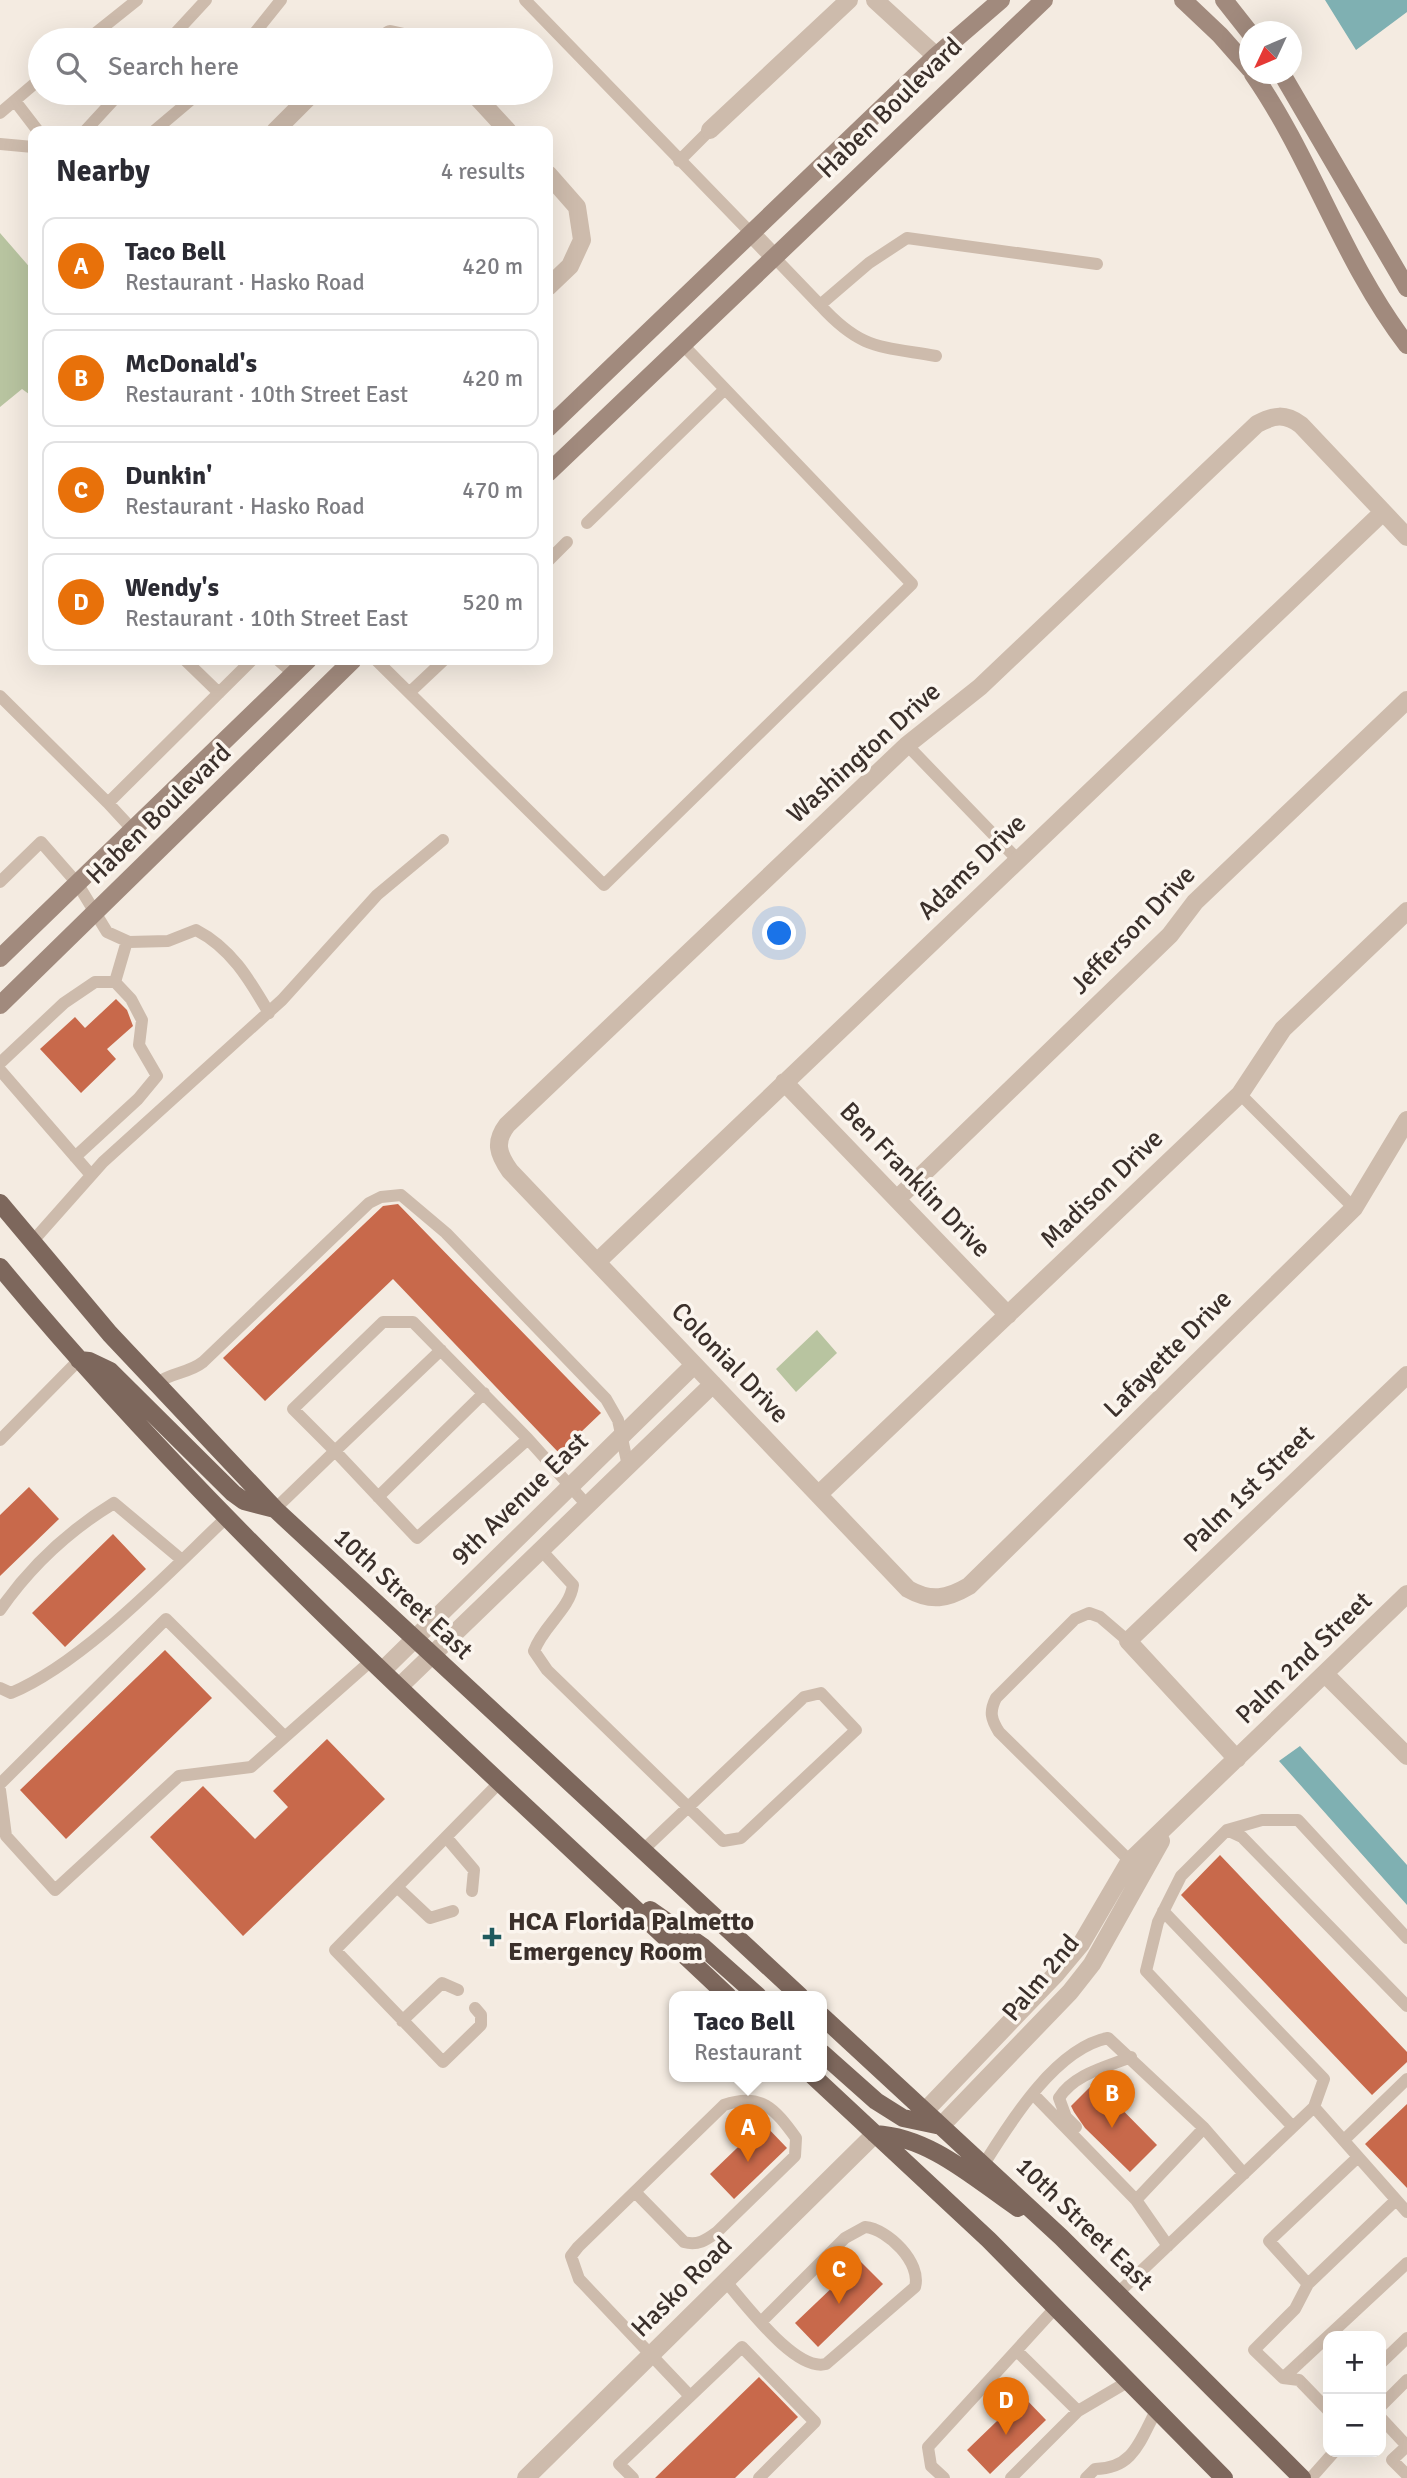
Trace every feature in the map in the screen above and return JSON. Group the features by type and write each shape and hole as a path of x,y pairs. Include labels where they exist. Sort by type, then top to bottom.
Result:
{"main road":[{"name":"10th Street East","path":"0,1203 156,1384 275,1509 413,1640 795,1991"},
{"path":"0,1267 79,1360 226,1518 377,1665 723,1991"},
{"path":"79,1360 89,1361 110,1370 233,1493 244,1501 275,1509"},
{"path":"601,1876 702,1947 752,1991"},
{"name":"10th Street East","path":"827,2021 1061,2237 1302,2478"},
{"path":"827,2058 876,2101 903,2118 942,2126"},
{"path":"819,2082 1056,2307 1224,2478"},
{"path":"875,2134 897,2136 929,2148 1061,2237"}],"street":[{"path":"710,130 849,0"},
{"path":"875,0 936,56"},
{"name":"Haben Boulevard","path":"553,423 936,56 1001,0"},
{"name":"Haben Boulevard","path":"553,467 1044,0"},
{"path":"1183,0 1220,34 1239,56"},
{"path":"1224,0 1241,21"},
{"path":"1259,84 1280,112 1342,243 1407,345"},
{"path":"1288,84 1407,288"},
{"path":"280,126 301,105"},
{"path":"483,105 503,126"},
{"path":"553,180 577,206 582,240 570,266 553,281"},
{"path":"750,232 773,256"},
{"name":"Washington Drive","path":"497,1144 507,1125 907,745 980,687 1257,424 1279,415 1291,418 1301,425 1383,512"},
{"path":"1383,512 1407,537"},
{"name":"Adams Drive","path":"597,1262 1383,512"},
{"name":"Haben Boulevard","path":"0,958 303,665"},
{"name":"Haben Boulevard","path":"0,1004 348,665"},
{"name":"Jefferson Drive","path":"897,1199 1170,935 1195,902 1407,699"},
{"name":"Madison Drive","path":"819,1494 1240,1094 1272,1041 1407,911"},
{"name":"Ben Franklin Drive","path":"784,1082 1008,1315"},
{"name":"Lafayette Drive","path":"939,1598 970,1586 1354,1208 1407,1121"},
{"name":"Colonial Drive","path":"497,1144 500,1158 510,1171 908,1589 924,1598 939,1598"},
{"name":"9th Avenue East","path":"377,1665 413,1640 694,1365"},
{"name":"Palm 1st Street","path":"1128,1642 1407,1375"},
{"name":"9th Avenue East","path":"400,1686 713,1384"},
{"name":"Palm 2nd Street","path":"1237,1759 1407,1594"},
{"path":"1128,1642 1237,1759"},
{"path":"1325,1674 1407,1756"},
{"name":"Palm 2nd","path":"925,2111 1056,1975 1180,1811 1237,1759"},
{"name":"Palm 2nd","path":"942,2126 1092,1964 1136,1866"},
{"name":"Hasko Road","path":"526,2478 875,2134"}],"lane":[{"path":"102,28 137,0"},
{"path":"180,28 206,0"},
{"path":"259,28 281,0"},
{"path":"525,0 552,28"},
{"path":"553,29 750,232"},
{"path":"0,113 28,90"},
{"path":"15,101 34,126"},
{"path":"90,126 109,105"},
{"path":"160,126 185,105"},
{"path":"679,161 710,130"},
{"path":"0,144 28,147"},
{"path":"820,305 869,263 907,238 1097,264"},
{"path":"773,256 842,330 867,344 936,356"},
{"path":"381,665 604,885 912,584 682,344"},
{"path":"587,523 725,389"},
{"path":"553,556 567,542"},
{"path":"190,665 219,693"},
{"path":"108,803 247,665"},
{"path":"284,665 294,674"},
{"path":"410,692 439,665"},
{"path":"0,696 132,829"},
{"path":"907,745 1018,860"},
{"path":"32,1242 91,1175 269,1013 377,895 443,840"},
{"path":"0,882 41,842 77,883 93,914 107,932 127,941 168,941 196,930 216,940 244,971 269,1013"},
{"path":"115,982 127,941"},
{"path":"0,1063 64,1003 95,982 115,982 131,999 142,1020 139,1045 157,1076 138,1099 75,1157"},
{"path":"0,1070 91,1175"},
{"path":"1240,1094 1354,1208"},
{"path":"156,1384 163,1378 203,1362 369,1203 381,1197 401,1195 471,1258 606,1399 618,1420 628,1466"},
{"path":"528,1439 417,1538 293,1409 383,1322 413,1322 528,1439 587,1505"},
{"path":"275,1509 440,1350"},
{"path":"0,1440 79,1360"},
{"path":"378,1497 484,1393"},
{"path":"0,1610 47,1554 114,1503 181,1560"},
{"path":"0,1688 11,1693 38,1682 84,1646 226,1518"},
{"path":"541,1550 564,1572 573,1585 572,1597 540,1633 534,1651 547,1670 689,1806 723,1841 741,1838 856,1730 821,1693 804,1697 689,1806 642,1851"},
{"path":"1128,1642 1100,1616 1089,1613 1075,1619 996,1698 990,1708 992,1720 999,1732 1136,1866"},
{"path":"0,1784 166,1619 285,1737"},
{"path":"0,1790 5,1836 55,1890 179,1776 251,1768 285,1737 377,1665"},
{"path":"475,2008 481,2015 481,2025 443,2062 334,1950 501,1781"},
{"path":"1293,2127 1146,1971 1163,1911 1181,1876 1227,1830 1262,1820 1298,1820 1407,1938"},
{"path":"1227,1830 1242,1837 1407,2006"},
{"path":"446,1837 474,1870 472,1891"},
{"path":"397,1887 430,1918 453,1911"},
{"path":"1118,2293 1314,2107 1324,2079 1163,1911"},
{"path":"402,2021 442,1983 458,1990"},
{"path":"984,2164 1010,2122 1070,2053 1089,2042 1108,2038 1204,2128 1244,2174"},
{"path":"1126,2190 1109,2161 1066,2117 1059,2098 1065,2089 1085,2075 1131,2057"},
{"path":"1344,2140 1407,2079"},
{"path":"1034,2095 1136,2200 1168,2246"},
{"path":"635,2192 684,2242 693,2245 717,2232 795,2156 796,2137 769,2107 755,2100 741,2099 724,2105 635,2192 571,2256 579,2279 690,2396"},
{"path":"1314,2107 1407,2212"},
{"path":"1136,2200 1204,2128"},
{"path":"1308,2284 1269,2241 1357,2158"},
{"path":"1323,2405 1299,2380 1283,2378 1254,2350 1295,2309 1308,2284 1396,2200"},
{"path":"726,2281 762,2321 796,2357 808,2365 826,2364 915,2287 917,2273 912,2262 882,2232 864,2227 845,2238 762,2321"},
{"path":"1283,2378 1407,2263"},
{"path":"944,2478 931,2466 928,2447 1056,2307"},
{"path":"1386,2358 1407,2338"},
{"path":"633,2478 619,2464 742,2347 815,2422 759,2478"},
{"path":"1017,2351 1078,2411"},
{"path":"1386,2401 1407,2380"},
{"path":"1011,2478 1078,2411 1129,2381"},
{"path":"1086,2478 1095,2469 1118,2474 1132,2455 1157,2409"},
{"path":"1386,2423 1407,2446 1392,2460 1407,2475"},
{"path":"1311,2478 1330,2457"}],"green space":[{"path":"0,233 28,265 28,393 22,389 0,407"},
{"path":"817,1330 837,1353 796,1392 776,1369"}],"water":[{"path":"1325,0 1407,0 1407,12 1356,50"},
{"path":"1300,1746 1407,1865 1407,1905 1279,1761"}],"building":[{"path":"116,999 127,1010 133,1026 107,1049 116,1059 81,1093 40,1049 75,1017 85,1028"},
{"path":"398,1204 601,1413 559,1453 393,1279 265,1401 223,1358 383,1206"},
{"path":"29,1487 59,1519 0,1576 0,1515"},
{"path":"113,1534 146,1569 65,1647 32,1613"},
{"path":"165,1650 212,1698 66,1839 20,1790"},
{"path":"327,1739 385,1799 243,1936 150,1837 203,1786 255,1839 288,1807 273,1791"},
{"path":"1220,1855 1407,2052 1407,2062 1372,2095 1181,1895"},
{"path":"1095,2082 1157,2145 1130,2172 1085,2128 1071,2106"},
{"path":"1407,2104 1407,2188 1365,2144"},
{"path":"763,2123 787,2148 734,2199 710,2174"},
{"path":"860,2261 883,2284 818,2347 795,2323"},
{"path":"759,2377 798,2417 735,2478 655,2478"},
{"path":"1023,2396 1046,2420 990,2474 967,2450"}],"place":[{"name":"HCA Florida Palmetto Emergency Room","path":"492,1937"},
{"name":"McDonald's","path":"1112,2128"},
{"name":"Taco Bell","path":"748,2162"},
{"name":"Dunkin'","path":"839,2304"},
{"name":"Wendy's","path":"1006,2435"}]}
